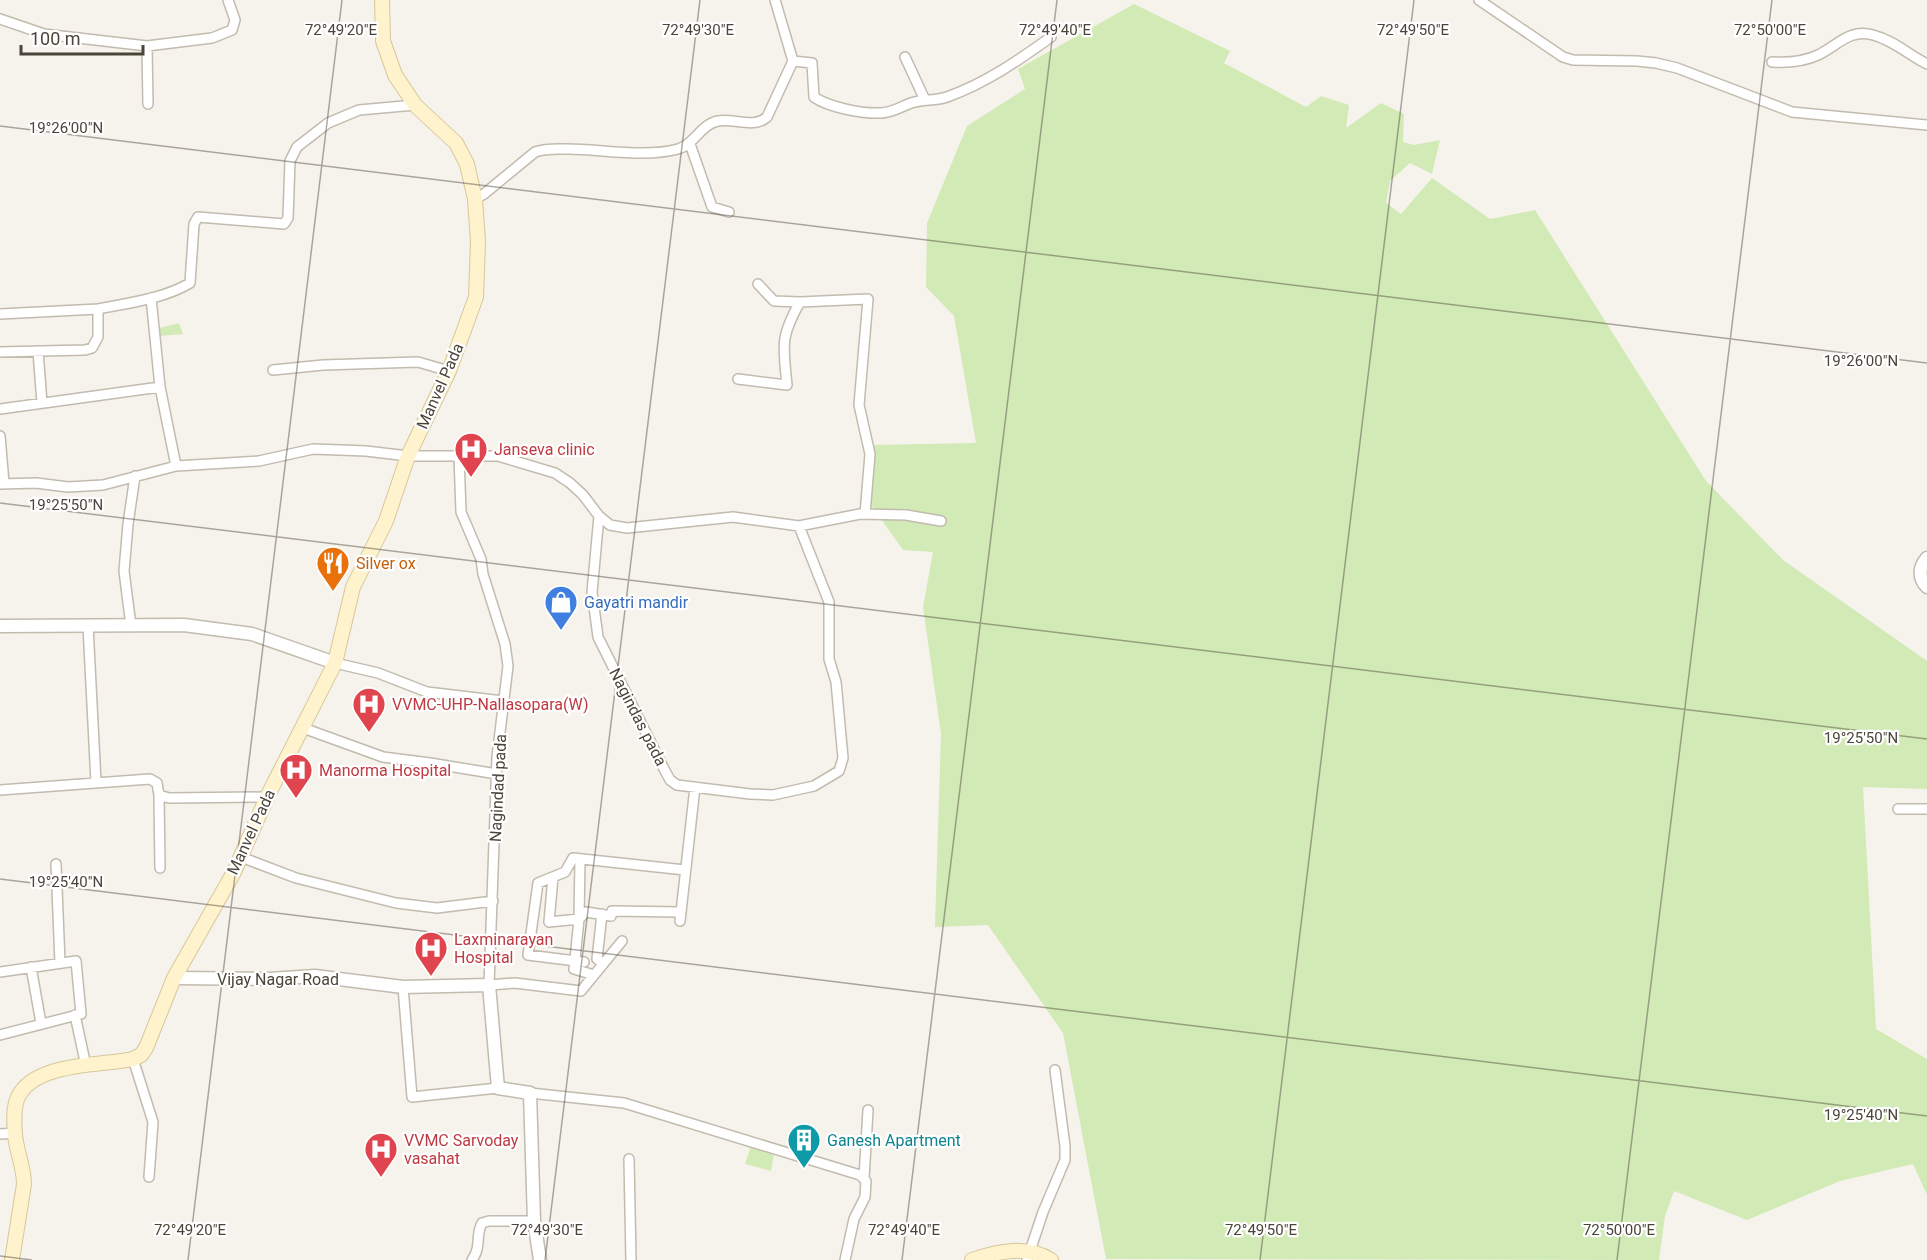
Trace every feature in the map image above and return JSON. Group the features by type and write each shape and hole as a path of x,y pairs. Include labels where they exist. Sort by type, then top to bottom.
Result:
{"main road":[{"name":"Manvel Pada","path":"133,1059 141,1055 146,1048 174,978 241,857 267,797 335,663 353,587 390,511 408,456 449,371 476,297 478,242 475,199 467,165 456,143 415,105 395,75 383,40 382,0"},
{"path":"12,1260 24,1184 24,1173 15,1133 15,1108 18,1097 25,1087 37,1077 54,1071 133,1059"},
{"path":"972,1260 1007,1251 1051,1260"}],"street":[{"path":"0,19 44,33 147,46 227,34 232,30 235,20 228,0"},
{"path":"475,199 536,152 543,150 586,149 630,153 677,150 690,144 716,121 755,124 763,121 793,61 775,0"},
{"path":"1479,0 1563,57 1573,60 1656,63 1677,68 1792,112 1927,125"},
{"path":"1772,62 1789,63 1805,60 1819,55 1844,37 1870,34 1883,38 1927,64"},
{"path":"793,61 812,63 813,97 824,104 880,113 897,110 911,103 945,98 971,87 1009,67 1051,37"},
{"path":"147,46 148,104"},
{"path":"905,57 925,100"},
{"path":"0,314 98,309 151,298 182,288 190,283 194,224 198,217 284,224 288,219 290,161 297,147 328,123 359,110 415,105"},
{"path":"690,144 712,207 729,212"},
{"path":"758,285 774,301 868,299 859,405 870,454 865,514"},
{"path":"151,298 160,387 176,465"},
{"path":"738,379 787,385 783,343 788,323 800,302"},
{"path":"0,352 92,348 98,337 98,309"},
{"path":"38,351 42,403"},
{"path":"273,370 323,365 418,362 449,371"},
{"path":"0,409 160,387"},
{"path":"0,436 2,484 36,483 68,487 103,485 176,465 260,461 313,449 347,450 408,456 498,456 555,473 583,495 599,516 610,525 627,528 733,518 799,526 865,514 941,521"},
{"name":"Nagindad pada","path":"459,456 461,512 481,559 483,574 505,644 508,666 497,774 489,984"},
{"path":"131,626 124,571 135,476"},
{"name":"Nagindas pada","path":"599,516 592,592 598,637 670,780 677,785 750,794 773,795 814,786 838,771 843,758 836,682 829,659 830,602 799,526"},
{"path":"1927,558 1923,562 1920,573 1922,582 1927,587"},
{"path":"0,626 184,625 252,634 335,663 378,673 427,692 503,700"},
{"path":"88,626 96,782"},
{"path":"303,728 384,757 497,774"},
{"path":"0,790 154,780 157,783 159,795 160,868"},
{"path":"553,877 549,922 579,919 586,912 611,916 612,911 680,916 695,787"},
{"path":"159,795 169,798 267,797"},
{"path":"1898,809 1927,809"},
{"path":"241,857 296,878 396,903 436,908 493,901"},
{"path":"579,961 528,955 538,883 565,872 573,858 685,870"},
{"path":"580,859 579,961 574,969 594,975"},
{"path":"56,864 60,963"},
{"path":"602,914 597,959 603,963"},
{"path":"498,1088 489,984 515,983 581,991 622,940"},
{"path":"0,972 76,961 81,1014 0,1035"},
{"path":"31,967 41,1023"},
{"name":"Vijay Nagar Road","path":"174,978 269,979 324,976 403,987 489,984"},
{"path":"403,987 412,1097 498,1088 624,1103 864,1178"},
{"path":"75,1015 86,1066"},
{"path":"133,1059 153,1122 148,1177"},
{"path":"1028,1255 1065,1160 1055,1070"},
{"path":"530,1093 534,1221 540,1260"},
{"path":"845,1260 854,1219 865,1197 868,1110"},
{"path":"0,1134 15,1133"},
{"path":"629,1159 631,1260"},
{"path":"472,1260 478,1252 479,1228 482,1223 534,1221"}],"green space":[{"path":"1134,4 1230,51 1224,63 1306,107 1321,96 1349,105 1346,128 1381,103 1404,114 1403,142 1414,145 1440,140 1432,174 1410,163 1390,181 1386,203 1401,214 1432,178 1490,219 1535,210 1706,481 1783,560 1927,661 1927,789 1863,787 1876,1029 1927,1059 1927,1195 1913,1164 1840,1181 1747,1220 1674,1191 1665,1216 1659,1260 1106,1259 1063,1033 988,925 935,927 941,734 923,607 933,552 903,550 871,505 874,445 976,443 954,316 926,287 927,223 967,126 1025,89 1018,69"},
{"path":"179,323 183,334 160,336 160,328"},
{"path":"751,1146 774,1154 771,1171 745,1164"}],"place":[{"name":"Janseva clinic","path":"471,478"},
{"name":"Silver ox","path":"333,592"},
{"name":"Gayatri mandir","path":"561,631"},
{"name":"VVMC-UHP-Nallasopara(W)","path":"369,733"},
{"name":"Manorma Hospital","path":"296,799"},
{"name":"Laxminarayan Hospital","path":"431,977"},
{"name":"Ganesh Apartment","path":"804,1169"},
{"name":"VVMC Sarvoday vasahat","path":"381,1178"}]}
